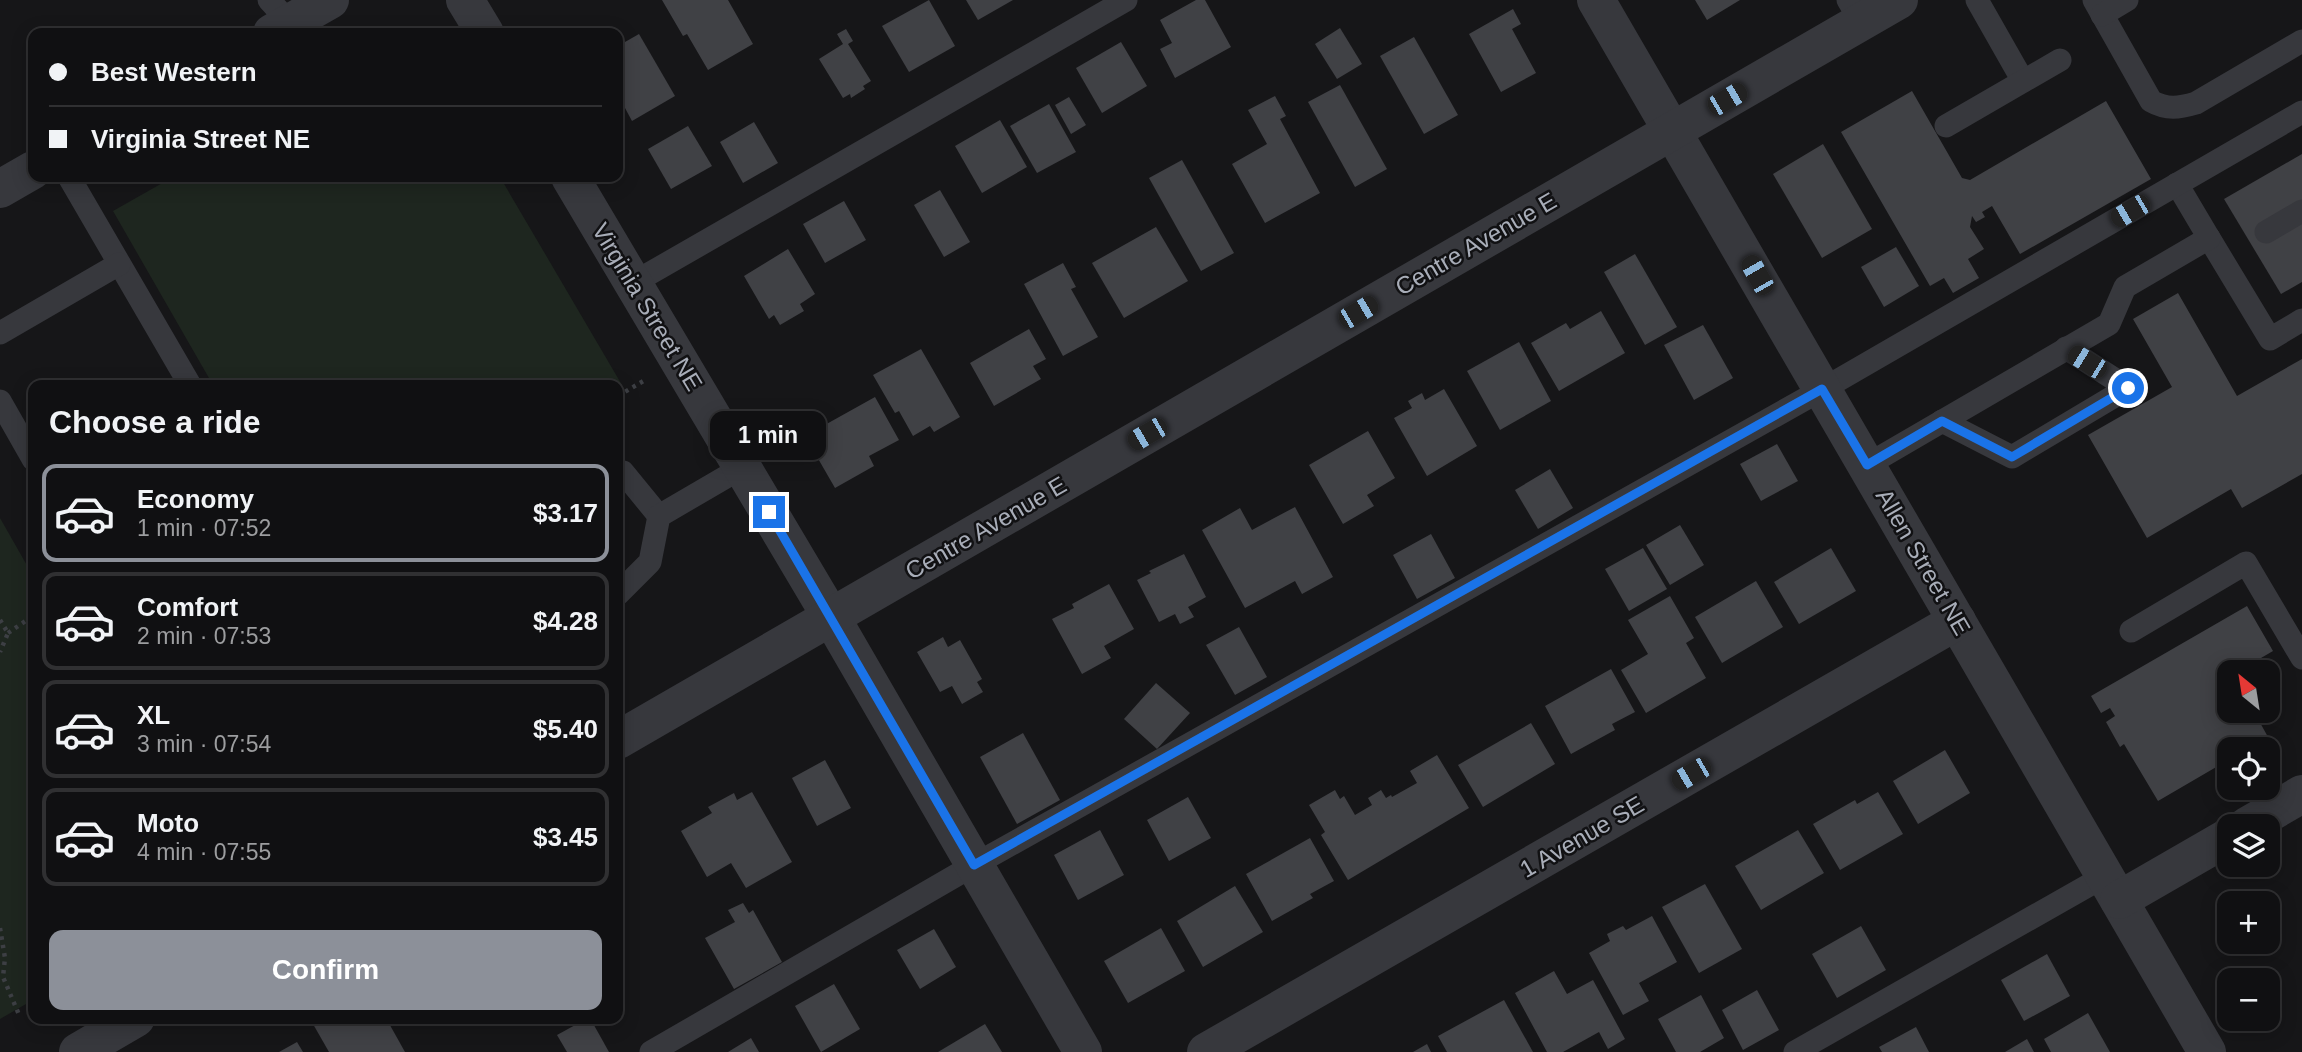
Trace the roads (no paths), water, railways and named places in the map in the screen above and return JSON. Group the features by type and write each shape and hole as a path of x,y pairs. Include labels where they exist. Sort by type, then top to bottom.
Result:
{"street":[{"path":"277,19 330,0"},
{"path":"465,0 482,28"},
{"name":"Allen Street NE","path":"1596,0 2207,1052"},
{"name":"Centre Avenue E","path":"623,737 1673,131 1855,11 1899,0"},
{"path":"0,189 28,173"},
{"name":"Virginia Street NE","path":"573,182 831,617 1083,1052"},
{"name":"1 Avenue SE","path":"1206,1052 1957,621"},
{"path":"2268,814 2302,794"},
{"path":"2112,888 2217,842"},
{"path":"78,1052 126,1024"}],"lane":[{"path":"633,283 1126,0"},
{"path":"1978,0 2024,81"},
{"path":"2127,0 2098,7 2151,101 2162,107 2180,108 2196,103 2302,41"},
{"path":"1946,126 2060,60"},
{"path":"651,1052 974,865 1822,389 2302,112"},
{"path":"72,182 187,380"},
{"path":"2178,184 2270,339 2302,320"},
{"path":"2266,232 2302,211"},
{"path":"1867,465 2109,324 2125,287 2208,238"},
{"path":"0,333 119,264"},
{"path":"1942,421 2012,457 2128,388 2066,348"},
{"path":"0,401 28,449"},
{"path":"623,589 650,562 659,516 743,467"},
{"path":"623,472 659,516"},
{"path":"2131,631 2246,563 2302,658"},
{"path":"1795,1052 2112,888"}]}
